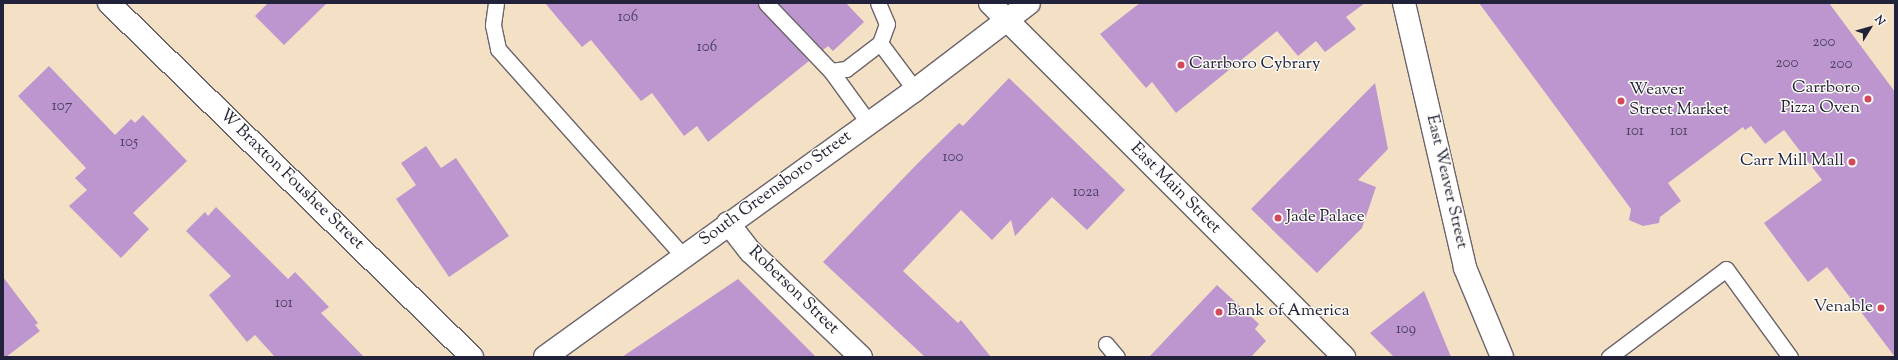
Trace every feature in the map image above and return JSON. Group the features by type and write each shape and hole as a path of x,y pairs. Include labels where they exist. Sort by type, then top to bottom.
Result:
{"main road":[{"name":"W Braxton Foushee Street","path":"109,3 472,357"},
{"name":"East Main Street","path":"990,3 1344,357"},
{"name":"South Greensboro Street","path":"545,357 728,223 915,90 1006,19 1029,3"},
{"name":"East Weaver Street","path":"1404,3 1465,268 1502,357"},
{"name":"Roberson Street","path":"728,223 751,252 861,357"}],"lane":[{"path":"496,3 493,25 498,49 683,256"},
{"path":"766,3 831,71 868,122"},
{"path":"831,71 846,70 880,43 887,24 878,3"},
{"path":"880,43 915,90"},
{"path":"1609,357 1726,269 1790,357"},
{"path":"1106,344 1117,357"}],"building":[{"path":"268,3 327,3 284,45 255,16"},
{"path":"545,3 757,3 809,61 708,142 697,126 684,136 652,93 641,101 591,40 582,47"},
{"path":"778,3 846,3 864,22 833,51 828,46 823,50"},
{"name":"Carrboro Cybrary","path":"1140,3 1365,3 1346,17 1356,29 1325,52 1316,41 1298,56 1277,31 1176,113 1152,82 1146,88 1100,34"},
{"path":"1479,3 1829,3 1895,92 1895,357 1827,267 1808,282 1764,223 1822,180 1784,130 1765,144 1751,126 1745,130 1743,127 1668,183 1681,201 1660,217 1659,223 1643,226 1629,220 1631,209"},
{"path":"49,66 115,135 131,119 135,123 143,115 187,161 133,213 149,229 121,258 69,206 87,190 75,178 86,168 18,96"},
{"path":"1009,78 1125,190 1087,230 1052,197 1015,236 1011,220 992,240 961,210 903,271 958,323 961,320 991,357 925,357 823,262 917,164 959,123 963,126"},
{"path":"1375,83 1388,149 1358,180 1376,187 1362,228 1317,273 1251,209"},
{"path":"426,146 441,168 456,158 509,236 449,277 396,199 416,185 401,163"},
{"path":"216,207 288,279 295,272 329,307 321,313 364,357 275,357 255,335 247,342 209,295 231,276 186,231 205,212 208,216"},
{"path":"3,277 38,323 35,325 40,331 6,357 3,357"},
{"path":"738,279 816,357 622,357"},
{"name":"Bank of America","path":"1217,285 1259,324 1255,329 1266,341 1251,357 1149,357"},
{"path":"1424,291 1451,357 1394,357 1370,333"}],"place":[{"name":"Carrboro Cybrary","path":"1181,65"},
{"name":"Carrboro Pizza Oven","path":"1868,99"},
{"name":"Weaver Street Market","path":"1621,101"},
{"name":"Carr Mill Mall","path":"1852,162"},
{"name":"Jade Palace","path":"1278,218"},
{"name":"Venable","path":"1881,308"},
{"name":"Bank of America","path":"1219,312"}]}
